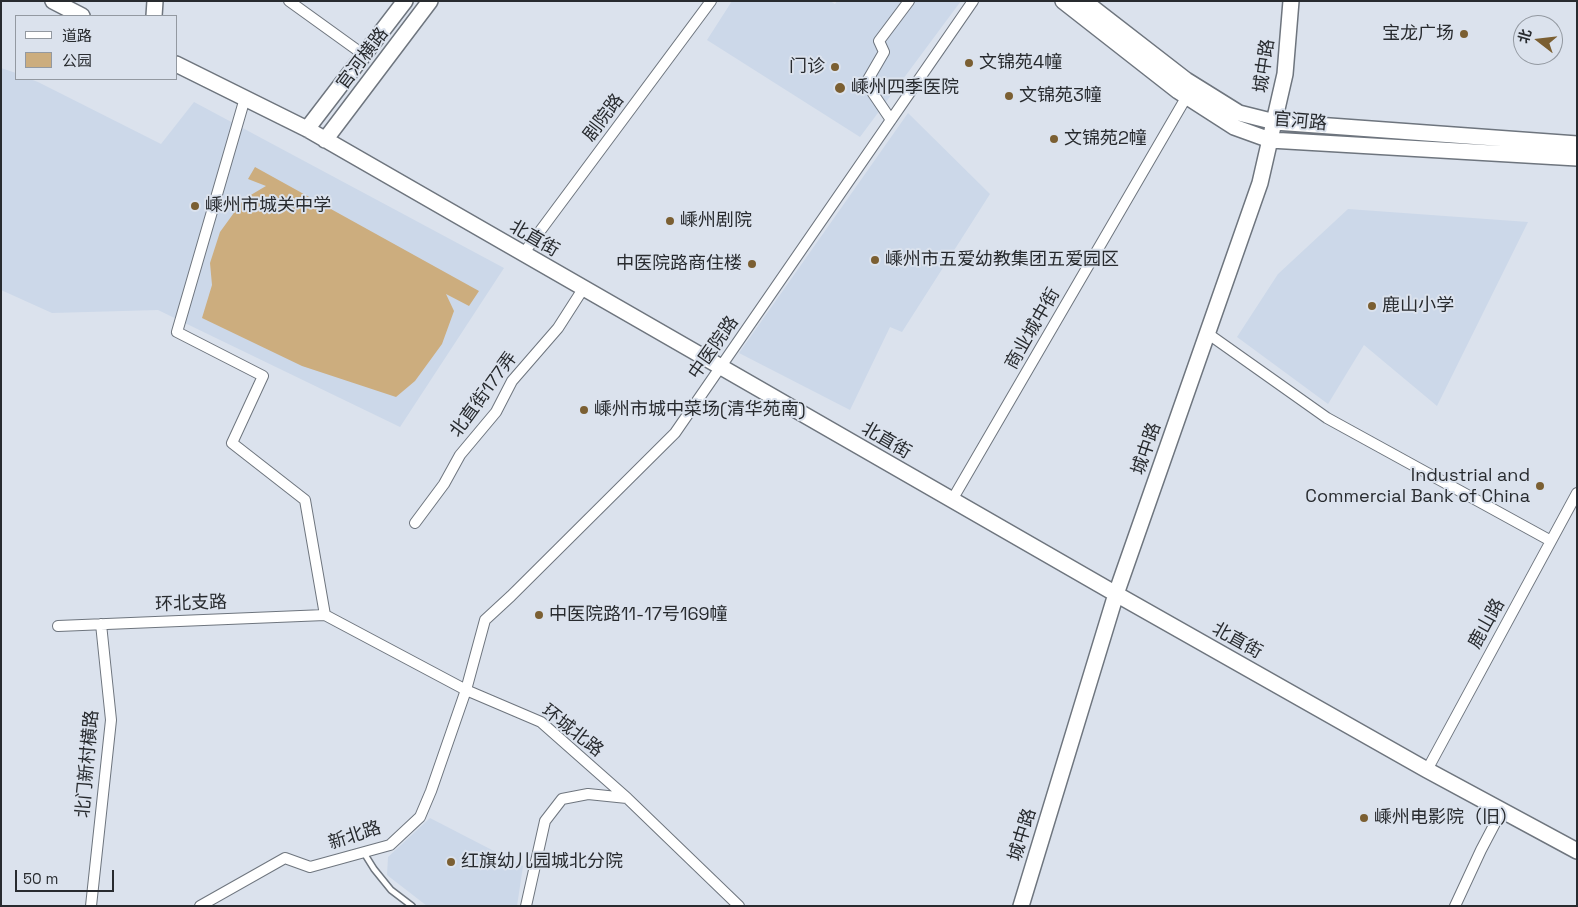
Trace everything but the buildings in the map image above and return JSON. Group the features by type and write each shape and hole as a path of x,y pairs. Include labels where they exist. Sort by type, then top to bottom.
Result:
{"main road":[{"path":"53,1 80,15"},
{"path":"154,15 155,1"},
{"name":"官河横路","path":"307,129 404,1"},
{"name":"官河横路","path":"325,140 430,1"},
{"name":"官河路","path":"1063,1 1187,96 1234,127 1270,140 1577,158"},
{"name":"官河路","path":"1084,1 1186,80 1239,113 1275,122 1577,144"},
{"name":"城中路","path":"1021,906 1116,594 1260,183 1285,74 1291,1"},
{"name":"北直街","path":"178,65 307,129 1116,594 1427,770 1577,850"}],"street":[{"path":"289,1 364,55"},
{"name":"剧院路","path":"523,254 712,1"},
{"path":"892,120 866,83 884,52 879,41 909,1"},
{"name":"中医院路","path":"466,690 485,620 675,433 973,1"},
{"name":"商业城中街","path":"952,500 1187,96"},
{"path":"245,98 178,332 263,376 232,443 305,500 325,615"},
{"name":"北直街177弄","path":"415,523 444,484 460,455 496,412 512,381 558,328 583,289"},
{"path":"1207,333 1327,418 1551,541"},
{"name":"鹿山路","path":"1427,770 1577,493"},
{"name":"环北支路","path":"58,626 325,615"},
{"name":"环城北路","path":"325,615 466,690 540,722 627,798 739,906"},
{"name":"北门新村横路","path":"91,906 111,720 101,624"},
{"name":"新北路","path":"200,906 286,858 310,867 390,845 420,817 466,690"},
{"path":"526,906 545,821 562,799 588,794 627,798"},
{"path":"1455,906 1502,810"}],"lane":[{"path":"364,852 374,869 391,890 412,906"}],"shaded area":[{"name":"嵊州四季医院","path":"732,1 830,1 835,4 837,1 961,1 860,137 707,40"},
{"name":"嵊州市城关中学","path":"1,68 15,73 15,80 33,80 38,82 161,144 194,102 504,268 400,427 158,310 52,313 1,290"},
{"name":"嵊州市五爱幼教集团五爱园区","path":"908,113 990,194 902,332 890,327 850,410 739,353"},
{"name":"鹿山小学","path":"1348,209 1528,222 1437,406 1364,345 1328,404 1237,337 1278,274"},
{"name":"红旗幼儿园城北分院","path":"430,818 523,866 517,906 427,906 387,875 388,857"}],"green space":[{"path":"255,167 479,291 469,306 446,294 454,311 442,344 415,381 396,397 302,366 202,318 212,285 210,263 220,232 244,199 266,186 248,179"}],"place":[{"name":"宝龙广场","path":"1464,34"},
{"name":"文锦苑4幢","path":"969,63"},
{"name":"门诊","path":"835,67"},
{"name":"嵊州四季医院","path":"840,88"},
{"name":"文锦苑3幢","path":"1009,96"},
{"name":"文锦苑2幢","path":"1054,139"},
{"name":"嵊州市城关中学","path":"195,206"},
{"name":"嵊州剧院","path":"670,221"},
{"name":"嵊州市五爱幼教集团五爱园区","path":"875,260"},
{"name":"中医院路商住楼","path":"752,264"},
{"name":"鹿山小学","path":"1372,306"},
{"name":"嵊州市城中菜场(清华苑南)","path":"584,410"},
{"name":"Industrial and Commercial Bank of China","path":"1540,486"},
{"name":"中医院路11-17号169幢","path":"539,615"},
{"name":"嵊州电影院（旧）","path":"1364,818"},
{"name":"红旗幼儿园城北分院","path":"451,862"}]}
